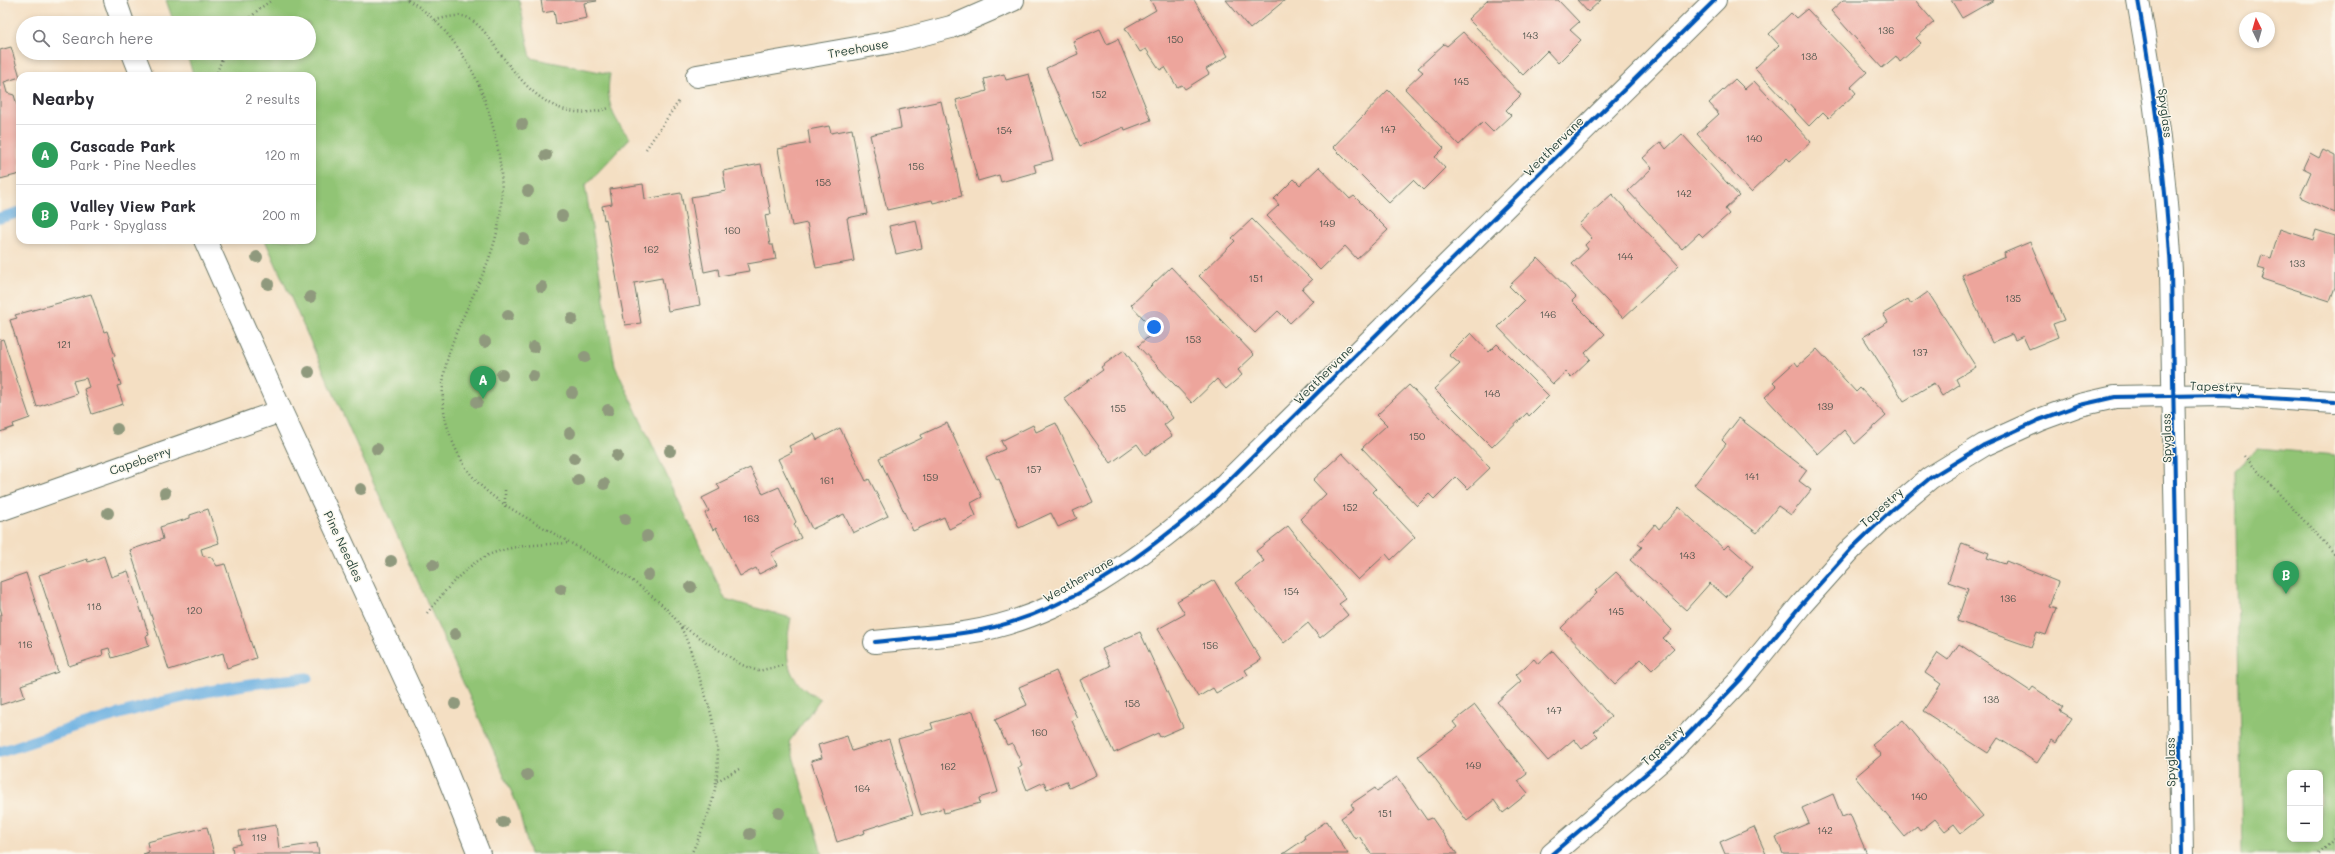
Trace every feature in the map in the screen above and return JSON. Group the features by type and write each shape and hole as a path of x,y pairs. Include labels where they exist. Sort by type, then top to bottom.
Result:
{"street":[{"path":"115,0 121,16"},
{"name":"Treehouse","path":"697,76 897,41 951,27 1013,0"},
{"name":"Weathervane","path":"875,642 970,632 1038,613 1062,602 1135,558 1181,523 1211,498 1715,0"},
{"name":"Spyglass","path":"2138,0 2151,74 2167,210 2174,395 2182,854"},
{"path":"136,60 140,72"},
{"name":"Pine Needles","path":"207,244 281,411 434,741 479,854"},
{"name":"Tapestry","path":"1552,854 1669,754 1741,679 1801,605 1852,548 1892,510 1930,478 1984,445 2038,420 2080,405 2115,397 2222,395 2335,402"},
{"name":"Capeberry","path":"0,510 281,411"}],"path":[{"path":"252,16 272,0"},
{"path":"408,0 435,20 466,60 479,84 494,134 502,187 500,217 493,244 484,271 451,344 444,365 442,384 445,418 454,444 471,474 488,494 505,507 568,543 597,557 625,575 652,596 679,623 742,665 758,671 784,665"},
{"path":"435,20 450,17 468,18 485,32 520,81 541,100 568,111 586,112 609,108"},
{"path":"217,72 222,60"},
{"path":"646,149 697,76"},
{"path":"2244,456 2335,554"},
{"path":"505,487 505,507"},
{"path":"427,613 455,581 482,559 515,548 568,543"},
{"path":"679,623 711,712 718,758 718,781 703,830 691,854"},
{"path":"718,781 741,768"},
{"path":"2319,854 2335,838"}],"green space":[{"path":"166,0 519,0 531,58 610,74 608,92 611,108 614,116 630,138 585,186 615,366 725,599 791,618 787,643 789,665 799,684 808,692 820,699 789,742 822,854 530,854 518,807 267,244 316,244 316,72 193,72 188,60 316,60 316,16 172,16"},
{"path":"2258,448 2335,455 2335,854 2242,854 2235,470"}],"building":[{"path":"541,0 597,1 584,3 587,18 556,24 554,11 543,13"},
{"path":"1150,0 1194,0 1228,56 1206,69 1209,74 1185,89 1182,85 1177,87 1165,67 1160,70 1146,49 1140,52 1125,28 1156,10"},
{"path":"1226,0 1285,0 1250,29"},
{"path":"1488,0 1558,0 1579,22 1570,30 1581,40 1558,63 1547,51 1523,75 1468,19"},
{"path":"1577,0 1601,0 1588,12"},
{"path":"1843,0 1915,0 1934,22 1916,38 1921,43 1900,62 1896,56 1882,68 1831,11"},
{"path":"1951,0 1994,0 1962,18"},
{"path":"1807,9 1867,72 1851,87 1856,93 1829,118 1823,112 1809,126 1755,68 1779,45 1769,34 1791,13 1796,18"},
{"path":"1100,29 1107,44 1118,39 1151,120 1125,130 1124,127 1080,146 1046,68 1078,54 1073,41"},
{"path":"1463,32 1521,95 1506,110 1511,115 1493,132 1483,122 1459,145 1405,89 1423,72 1418,68 1444,44 1447,46"},
{"path":"11,47 18,72 16,72 16,78 4,82 7,93 14,95 16,102 16,175 0,179 0,50"},
{"path":"1004,74 1006,80 1029,74 1053,160 1034,165 1036,172 1001,182 999,175 978,181 956,100 987,91 984,79"},
{"path":"1735,79 1745,89 1754,81 1811,142 1790,161 1787,158 1751,192 1697,134 1719,114 1709,103"},
{"path":"1388,90 1444,148 1435,157 1445,168 1423,190 1413,180 1389,203 1333,147"},
{"path":"941,101 962,196 933,203 932,200 887,210 870,135 901,128 898,110"},
{"path":"829,126 831,133 852,129 867,214 847,218 854,261 816,268 807,223 792,226 778,149 810,143 808,130"},
{"path":"1682,134 1739,196 1725,209 1729,214 1703,237 1699,233 1682,249 1628,191 1652,168 1643,158 1661,142 1666,149"},
{"path":"2323,150 2335,156 2335,213 2300,197 2311,172 2303,168 2310,153 2319,158"},
{"path":"761,164 771,214 765,215 770,245 773,245 776,259 747,264 749,271 719,276 718,269 704,272 691,197 726,191 723,171"},
{"path":"1319,167 1350,199 1354,196 1388,230 1357,259 1345,246 1320,270 1267,216 1279,205 1274,199 1294,179 1300,185"},
{"path":"643,184 645,199 681,193 700,305 668,311 662,278 634,283 641,323 625,325 606,219 604,220 602,206 612,204 610,189"},
{"path":"1612,194 1679,266 1623,318 1572,264 1588,249 1585,245 1592,238 1579,224"},
{"path":"1252,219 1312,280 1302,289 1313,301 1290,323 1278,311 1255,333 1199,276 1235,241 1232,238"},
{"path":"916,220 922,248 896,254 889,226"},
{"path":"2280,229 2313,240 2316,230 2335,236 2335,287 2330,301 2262,279 2265,270 2258,268 2262,255 2271,258"},
{"path":"2030,242 2064,320 2053,324 2058,337 2029,349 2023,336 2015,340 2012,334 1992,343 1962,275 2005,257 2004,253"},
{"path":"1538,258 1576,297 1572,301 1605,334 1585,353 1590,359 1571,377 1566,372 1553,384 1498,327 1524,301 1509,286"},
{"path":"1171,267 1254,355 1238,370 1242,375 1226,389 1217,379 1192,403 1138,346 1155,331 1131,305"},
{"path":"1928,292 1976,367 1956,379 1959,385 1942,396 1934,383 1904,401 1863,337 1888,322 1883,314 1908,299 1911,304"},
{"path":"91,294 104,332 107,331 115,356 112,357 121,385 117,386 123,404 92,414 84,389 89,387 86,378 73,381 77,394 37,407 10,320 17,318 15,315"},
{"path":"1471,333 1489,352 1497,344 1549,396 1529,416 1527,413 1492,447 1434,389 1460,364 1449,355"},
{"path":"3,339 30,418 13,424 14,427 0,432 0,340"},
{"path":"1817,349 1856,392 1860,388 1886,416 1855,444 1844,430 1818,454 1765,397 1777,386 1773,382 1795,362 1798,366"},
{"path":"1124,350 1173,418 1164,425 1172,436 1145,455 1137,444 1111,463 1064,398 1103,370 1101,367"},
{"path":"1409,385 1490,468 1468,489 1456,477 1434,499 1429,494 1417,506 1362,448 1387,425 1377,415"},
{"path":"1739,418 1807,470 1799,481 1811,490 1791,515 1778,506 1757,533 1694,485 1726,444 1722,440"},
{"path":"947,423 982,497 971,503 976,516 949,529 944,517 913,531 879,458 922,438 921,435"},
{"path":"1056,423 1093,502 1073,511 1077,518 1058,527 1051,513 1019,528 999,479 997,480 986,458 1005,449 1001,441 1033,425 1036,432"},
{"path":"840,428 866,481 869,479 888,516 853,533 844,514 812,529 778,459 792,452 789,446 814,434 817,440"},
{"path":"1342,453 1376,489 1373,492 1415,537 1391,560 1386,554 1358,580 1300,519 1326,494 1313,480"},
{"path":"750,468 763,494 779,487 796,522 794,524 801,538 771,553 777,565 759,574 756,568 740,576 716,528 713,530 705,513 709,511 702,498 720,489 717,484"},
{"path":"1679,507 1724,549 1728,545 1753,567 1726,597 1710,583 1686,610 1630,560 1642,547 1638,544 1655,524 1659,529"},
{"path":"208,509 219,543 201,549 203,556 211,557 217,566 225,564 256,658 227,668 223,653 169,670 130,550 163,539 160,527 190,518 190,515"},
{"path":"1288,526 1346,599 1339,604 1348,615 1320,638 1308,623 1284,643 1235,583 1264,561 1256,551"},
{"path":"1962,543 1989,553 1987,558 2005,564 2006,561 2058,582 2049,607 2056,609 2046,635 2037,632 2031,647 1957,621 1968,589 1948,582"},
{"path":"104,556 111,577 128,571 149,635 146,636 149,646 112,658 109,648 102,650 103,655 69,666 39,575 87,559 88,562"},
{"path":"1616,572 1672,630 1663,638 1674,649 1652,670 1641,659 1615,684 1561,628 1597,593 1595,591"},
{"path":"26,573 58,672 21,685 25,697 0,705 0,615 2,615 0,607 0,582"},
{"path":"1214,580 1261,660 1245,670 1248,675 1216,693 1213,688 1198,697 1158,629 1185,614 1177,601"},
{"path":"1140,632 1183,727 1160,737 1158,733 1114,753 1080,680 1110,666 1102,649"},
{"path":"1959,644 2030,691 2033,687 2063,707 2060,711 2072,718 2056,743 2052,740 2037,763 1998,738 1988,753 1923,711 1941,684 1925,673 1938,653 1948,660"},
{"path":"1553,651 1611,717 1594,732 1598,736 1582,749 1574,739 1548,761 1497,702 1521,681 1516,675 1534,659 1538,664"},
{"path":"1056,671 1077,718 1072,721 1097,775 1069,788 1066,781 1047,789 1044,782 1027,790 1018,768 1022,765 1012,743 1007,745 995,720 1027,705 1019,687"},
{"path":"1475,705 1527,774 1518,781 1528,793 1503,813 1494,800 1467,821 1418,756 1457,727 1453,722"},
{"path":"973,711 998,792 979,798 980,803 944,813 943,808 921,815 898,739 933,729 931,723"},
{"path":"1903,720 1983,816 1961,833 1954,824 1945,831 1935,819 1920,831 1917,827 1905,837 1855,777 1881,755 1872,745"},
{"path":"847,736 852,751 889,739 913,814 864,830 865,833 837,842 811,761 822,758 818,745"},
{"path":"1397,777 1427,820 1432,818 1457,854 1371,854 1359,836 1355,839 1341,818 1354,809 1351,804 1375,788 1377,791"},
{"path":"1833,794 1842,817 1850,814 1867,854 1783,854 1776,837 1809,823 1802,808"},
{"path":"1327,821 1348,854 1283,854 1305,839 1304,836"},
{"path":"276,825 279,849 317,843 319,854 233,854 232,846 241,844 239,831"},
{"path":"207,827 214,854 143,854 149,852 147,842"},
{"path":"1754,827 1766,854 1725,854 1720,842"}],"waterway":[{"path":"0,218 16,213"},
{"path":"0,752 60,732 182,697 244,685 307,678"}],"cycle path":[{"path":"875,642 969,632 1003,625 1068,599 1099,582 1157,542 1211,498 1715,0"},
{"path":"2138,0 2159,135 2171,271 2182,854"},
{"path":"1552,854 1669,754 1741,679 1801,605 1852,548 1892,510 1930,478 1984,445 2039,420 2080,405 2115,397 2222,395 2335,402"}],"place":[{"name":"Cascade Park","path":"483,399"},
{"name":"Valley View Park","path":"2286,594"}]}
